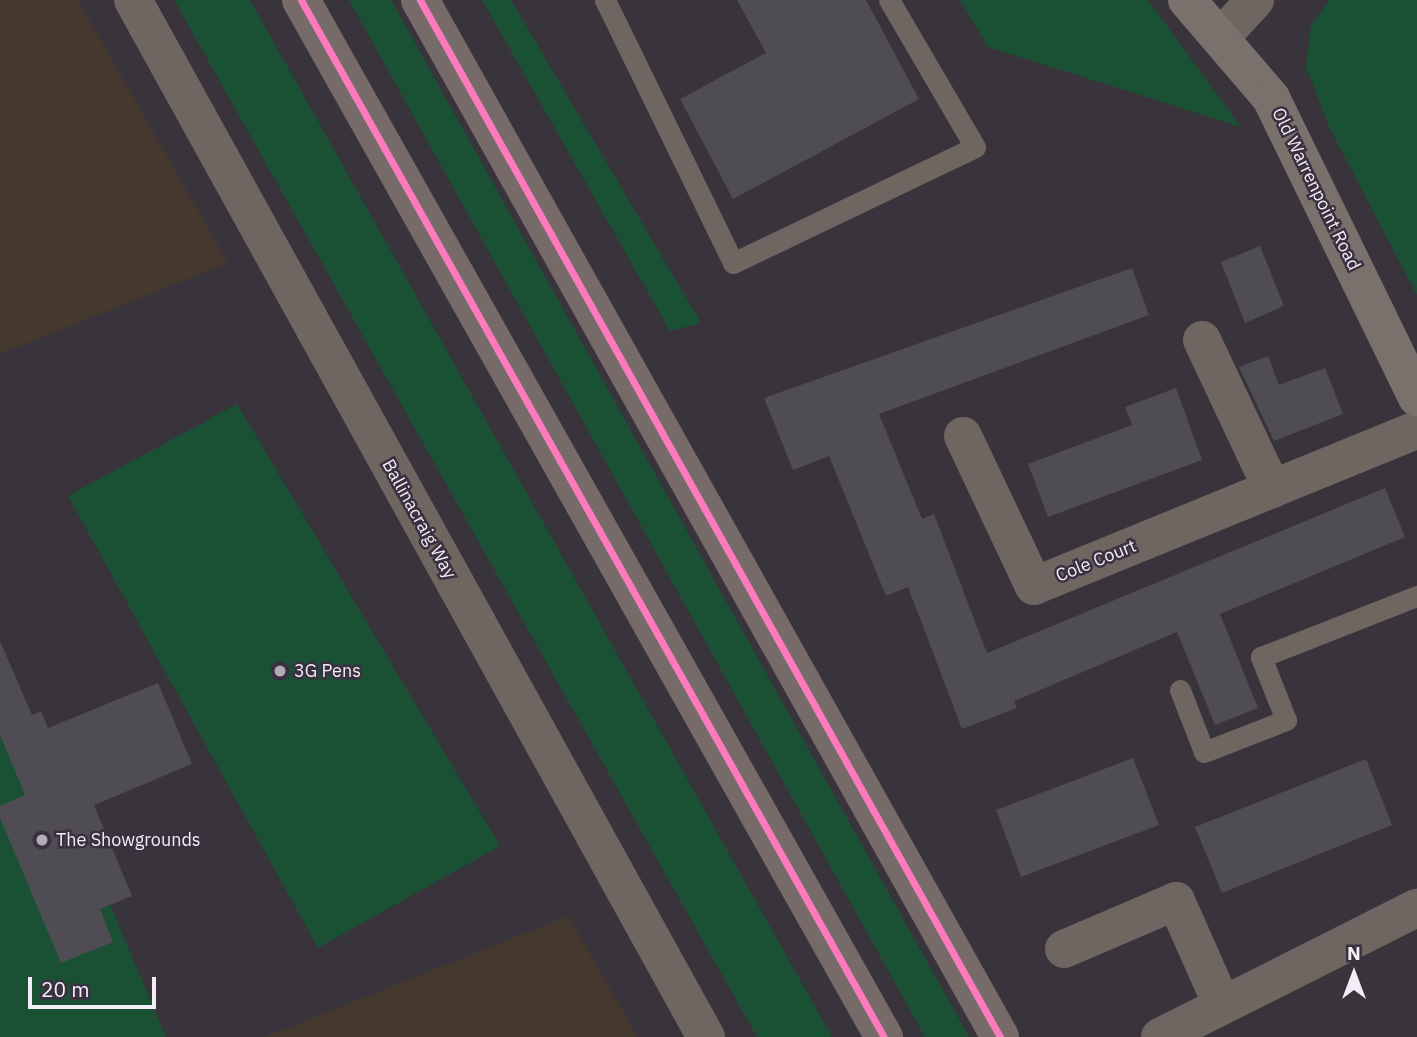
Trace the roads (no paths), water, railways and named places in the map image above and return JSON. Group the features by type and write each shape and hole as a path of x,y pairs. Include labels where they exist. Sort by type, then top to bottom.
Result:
{"highway":[{"path":"302,0 884,1037"},
{"path":"420,0 1000,1037"}],"street":[{"name":"Ballinacraig Way","path":"133,0 706,1037"},
{"name":"Old Warrenpoint Road","path":"1187,0 1222,36 1271,98 1417,397"},
{"path":"1222,36 1255,0"},
{"path":"1202,341 1272,489"},
{"name":"Cole Court","path":"963,436 1034,586 1417,430"},
{"path":"1064,948 1176,901 1222,1005"},
{"path":"1160,1037 1417,908"}],"lane":[{"path":"605,0 733,263 975,147 890,0"},
{"path":"1180,690 1204,751 1286,720 1261,657 1417,596"}],"place":[{"name":"3G Pens","path":"280,671"},
{"name":"The Showgrounds","path":"42,840"}]}
